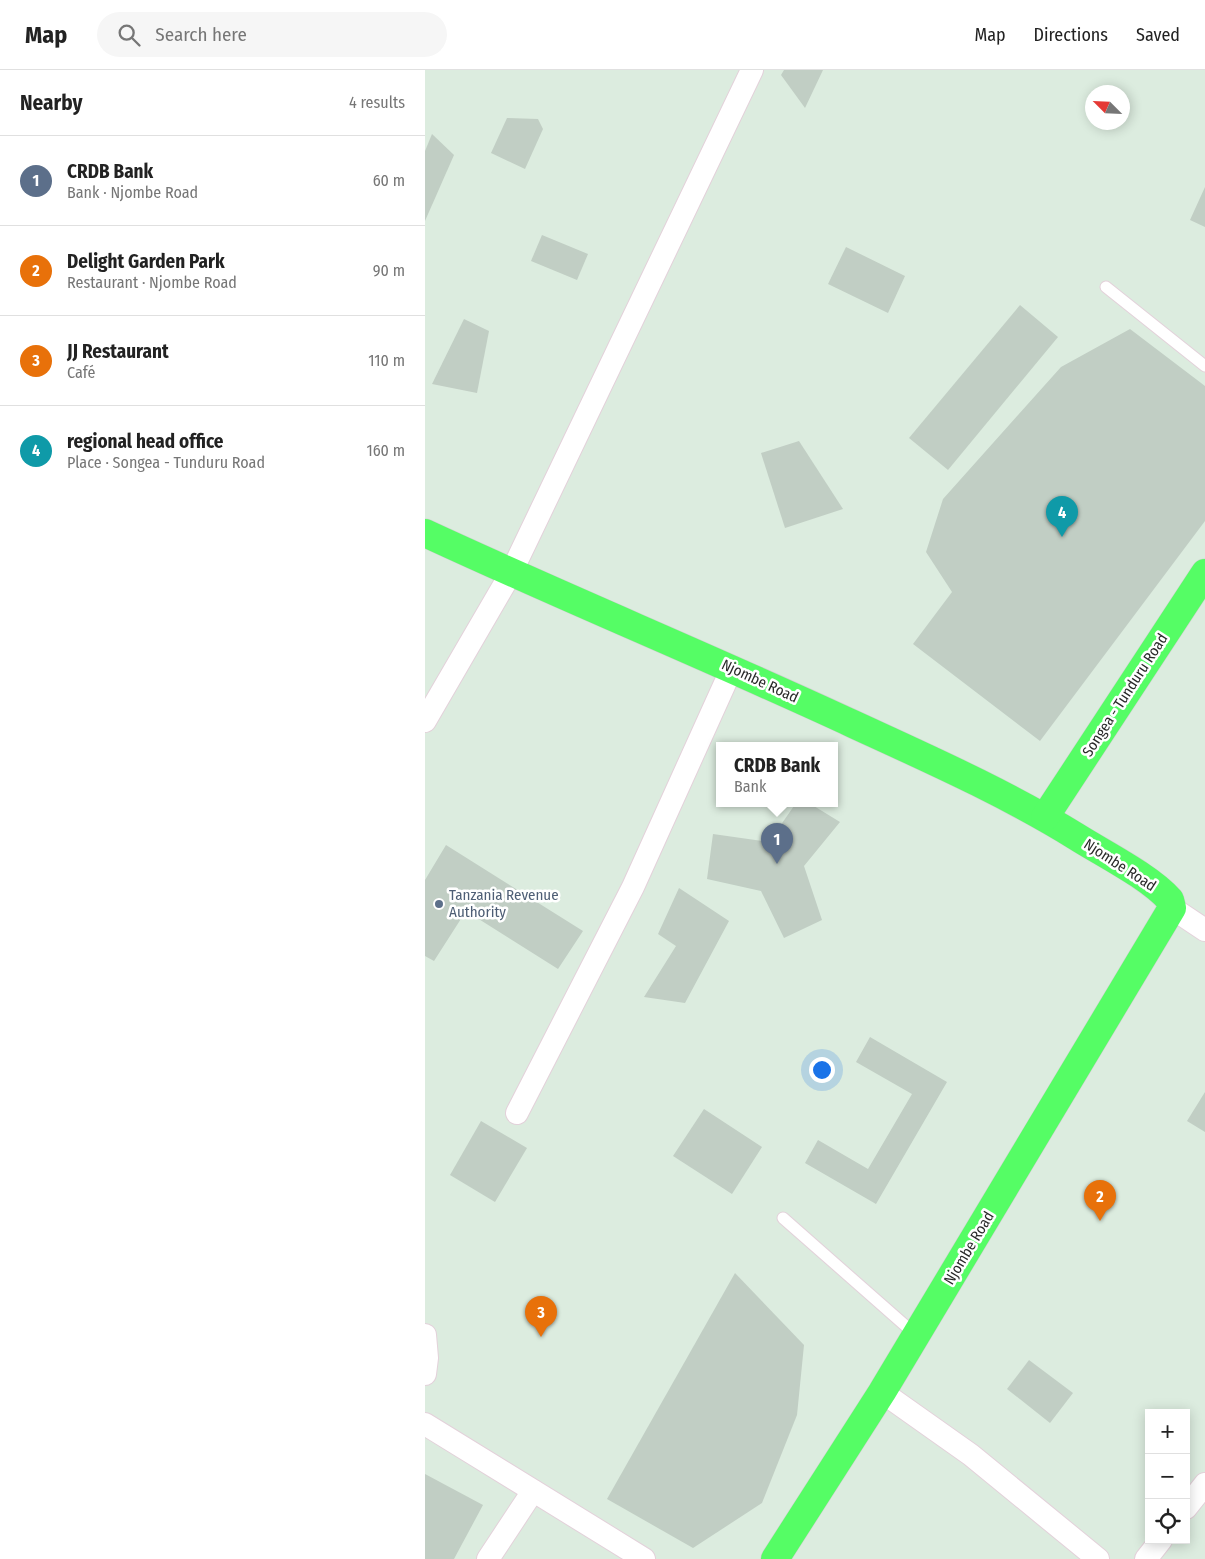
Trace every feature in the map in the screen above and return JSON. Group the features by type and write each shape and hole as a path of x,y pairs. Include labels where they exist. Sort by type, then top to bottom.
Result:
{"highway":[{"name":"Njombe Road","path":"425,533 511,573 732,668 954,770 1045,818 1165,894 1170,900 1172,908 882,1392 775,1559"},
{"name":"Songea - Tunduru Road","path":"1045,818 1205,573"}],"street":[{"path":"425,721 511,573 752,70"},
{"path":"517,1114 633,887 732,668"},
{"path":"1172,908 1205,930"},
{"path":"425,1335 427,1358 425,1374"},
{"path":"882,1392 971,1455 1098,1559"},
{"path":"425,1424 644,1559"},
{"path":"1190,1503 1205,1484"},
{"path":"488,1559 533,1491"},
{"path":"1146,1559 1158,1544"}],"lane":[{"path":"1106,287 1205,366"},
{"path":"783,1218 916,1335"}],"building":[{"path":"784,70 823,70 805,108 781,75"},
{"path":"507,118 538,119 543,129 525,169 491,153"},
{"path":"432,134 454,155 425,221 425,151"},
{"path":"1205,187 1205,227 1190,220"},
{"path":"542,235 588,254 577,280 531,261"},
{"path":"846,247 905,276 888,313 828,284"},
{"path":"1020,305 1058,337 948,470 909,438"},
{"path":"464,319 489,331 477,393 432,384"},
{"path":"1130,329 1205,386 1205,521 1040,741 913,644 952,592 926,552 943,499 1061,367"},
{"path":"799,441 843,509 785,528 761,453"},
{"path":"793,807 816,807 840,822 804,866 822,920 784,938 761,891 707,879 713,834 769,842"},
{"path":"446,845 583,931 558,969 466,911 434,961 425,956 425,880"},
{"path":"679,888 729,921 685,1003 644,997 676,946 658,934"},
{"path":"870,1037 947,1082 876,1204 805,1163 818,1140 868,1169 912,1094 856,1062"},
{"path":"1205,1092 1205,1132 1187,1121"},
{"path":"704,1109 762,1147 732,1194 673,1156"},
{"path":"481,1121 527,1148 495,1202 450,1175"},
{"path":"735,1273 804,1345 797,1415 762,1503 693,1548 607,1499"},
{"path":"1029,1360 1073,1393 1050,1423 1007,1389"},
{"path":"425,1474 483,1505 454,1559 425,1559"}],"place":[{"name":"regional head office","path":"1062,537"},
{"name":"CRDB Bank","path":"777,864"},
{"name":"Tanzania Revenue Authority","path":"439,904"},
{"name":"Delight Garden Park","path":"1100,1221"},
{"name":"JJ Restaurant","path":"541,1337"}]}
